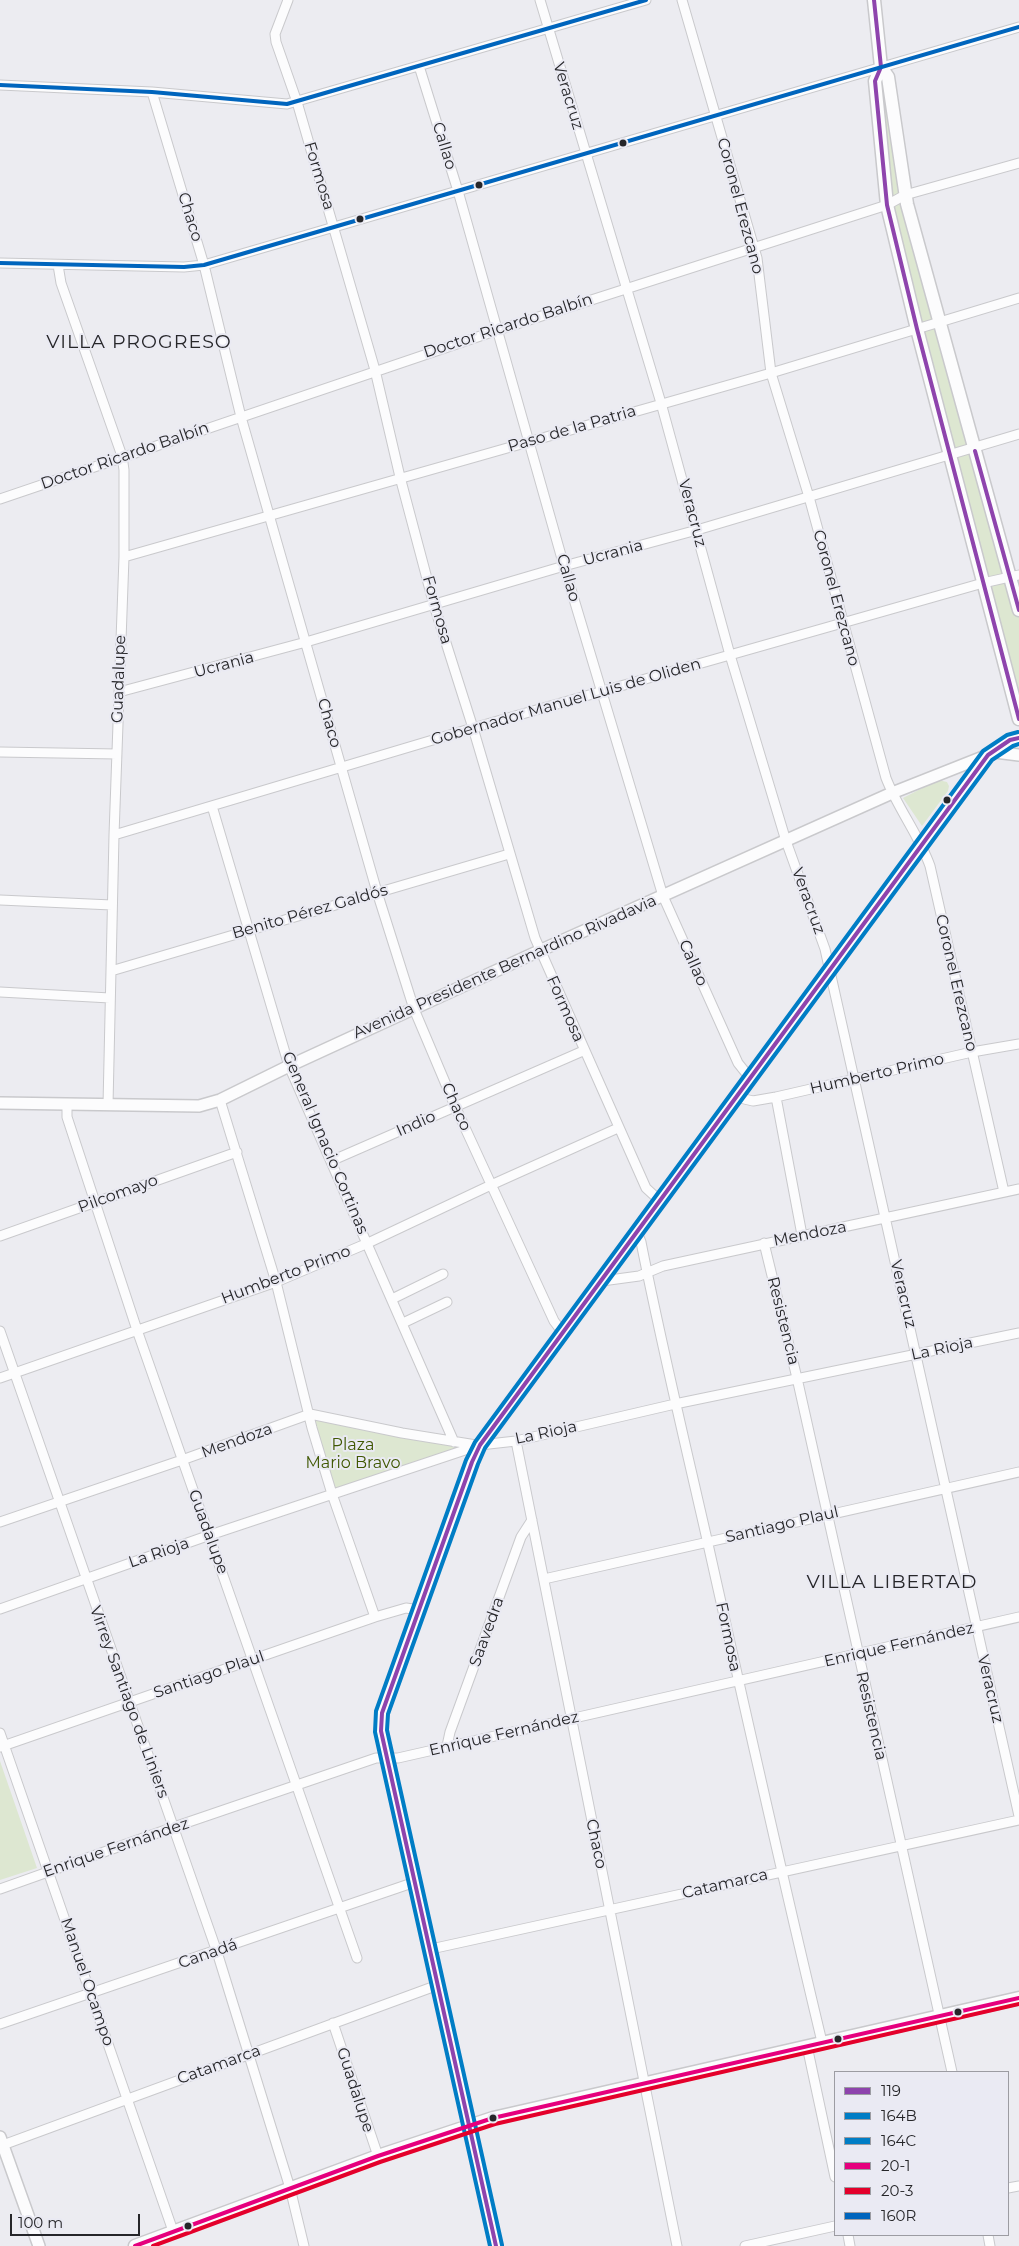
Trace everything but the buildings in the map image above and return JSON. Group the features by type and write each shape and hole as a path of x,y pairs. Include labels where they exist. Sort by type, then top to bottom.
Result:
{"main road":[{"path":"874,0 881,66 888,77 905,195 973,447 1015,576 1019,610"},
{"path":"881,66 875,81 887,205 916,329 1019,719"},
{"path":"136,2246 290,2188 468,2125 1019,1998"}],"street":[{"name":"Formosa","path":"288,0 275,37 297,102 376,370 400,477 434,605 473,728 509,854 539,951 646,1188 659,1200"},
{"name":"Veracruz","path":"540,0 661,403 730,655 786,841 825,949 917,1354 1019,1818"},
{"path":"0,85 152,92 279,103 297,102 646,0"},
{"name":"Coronel Erezcano","path":"682,0 757,258 771,373 809,498 892,794 921,845 930,866 1004,1192"},
{"path":"0,264 184,267 204,265 1019,27"},
{"name":"Callao","path":"419,66 458,191 564,566 663,896 738,1063 750,1078"},
{"name":"Chaco","path":"152,92 204,265 241,417 377,892 414,1009 491,1185 554,1321 563,1333"},
{"name":"Doctor Ricardo Balbín","path":"0,499 122,456 625,287 887,205 905,195 1019,163"},
{"name":"Guadalupe","path":"58,264 61,283 122,456 124,470 124,557 114,835 108,1105"},
{"name":"Paso de la Patria","path":"124,557 771,373 1019,298"},
{"name":"Ucrania","path":"119,692 306,642 564,566 809,498 1019,434"},
{"name":"Gobernador Manuel Luis de Oliden","path":"114,835 473,728 602,693 983,583 1015,576"},
{"name":"Avenida Presidente Bernardino Rivadavia","path":"0,1103 199,1106 220,1100 289,1066 539,951 892,794 992,753 1010,740 1019,738"},
{"path":"0,752 117,754"},
{"path":"496,2246 381,1731 382,1713 472,1462 480,1445 602,1281 829,968 992,753"},
{"name":"Avenida Presidente Bernardino Rivadavia","path":"992,753 1019,755"},
{"name":"General Ignacio Cortinas","path":"212,806 289,1066 454,1442"},
{"name":"Benito Pérez Galdós","path":"111,971 248,929 509,854"},
{"path":"0,900 112,905"},
{"path":"0,992 110,998"},
{"name":"Humberto Primo","path":"736,1097 752,1101 776,1097 854,1081 972,1052 1019,1044"},
{"name":"Indio","path":"331,1161 583,1051"},
{"path":"776,1097 802,1235"},
{"path":"220,1100 276,1282 332,1494 375,1617"},
{"name":"Guadalupe","path":"67,1105 67,1117 136,1330 210,1535 357,1958"},
{"name":"Humberto Primo","path":"0,1378 276,1282 368,1243 618,1128"},
{"name":"Pilcomayo","path":"0,1236 236,1152"},
{"name":"Mendoza","path":"602,1281 616,1281 647,1273 663,1266 1019,1189"},
{"name":"Formosa","path":"637,1232 641,1242 675,1404 708,1542 780,1871 822,2042"},
{"name":"Resistencia","path":"764,1243 797,1378 857,1654 952,2071"},
{"path":"392,1299 442,1274"},
{"path":"403,1323 447,1302"},
{"name":"Virrey Santiago de Liniers","path":"0,1332 174,1827 250,2054 290,2188 304,2246"},
{"name":"La Rioja","path":"0,1609 210,1535 480,1445 516,1441 675,1404 1019,1333"},
{"path":"310,1414 454,1442 480,1445"},
{"name":"Mendoza","path":"0,1522 310,1414"},
{"name":"Chaco","path":"516,1441 570,1719 677,2246"},
{"name":"Santiago Plaul","path":"544,1579 1019,1472"},
{"name":"Saavedra","path":"447,1746 521,1537 532,1520"},
{"name":"Santiago Plaul","path":"2,1747 375,1617 406,1608 419,1610"},
{"name":"Enrique Fernández","path":"0,1889 376,1758 398,1758 1019,1617"},
{"name":"Manuel Ocampo","path":"0,1733 2,1747 48,1871 173,2231"},
{"name":"Catamarca","path":"431,1949 1019,1818"},
{"name":"Canadá","path":"0,2024 216,1952 415,1882"},
{"name":"Catamarca","path":"1,2143 438,1985"},
{"name":"Guadalupe","path":"333,2023 378,2156"},
{"path":"807,2046 834,2172"},
{"path":"1,2143 39,2246"},
{"path":"745,2246 834,2226"}],"green space":[{"path":"881,67 903,184 1019,610 1019,719 885,191"},
{"path":"938,780 947,782 949,786 948,791 922,826 903,798"},
{"name":"Plaza Mario Bravo","path":"310,1414 480,1445 332,1494"},
{"path":"0,1761 37,1868 0,1880"}],"transit line":[{"name":"160R","path":"0,85 152,92 287,104 646,0"},
{"name":"119","path":"874,0 881,67 875,81 887,205 917,329 1019,719"},
{"name":"160R","path":"0,263 184,267 204,265 1019,27"},
{"name":"119","path":"975,451 1019,610"},
{"name":"164C","path":"490,2246 375,1732 376,1711 466,1460 475,1442 983,751 1007,735 1018,732"},
{"name":"119","path":"496,2246 381,1731 382,1713 472,1462 480,1445 988,755 1010,740 1019,738"},
{"name":"164B","path":"502,2245 387,1730 388,1714 485,1448 992,760 1019,744"},
{"name":"20-1","path":"135,2246 378,2156 493,2118 1019,1998"},
{"name":"20-3","path":"153,2246 380,2162 495,2124 1019,2004"}],"district":[{"name":"VILLA PROGRESO","path":"139,342"},
{"name":"VILLA LIBERTAD","path":"892,1582"}]}
